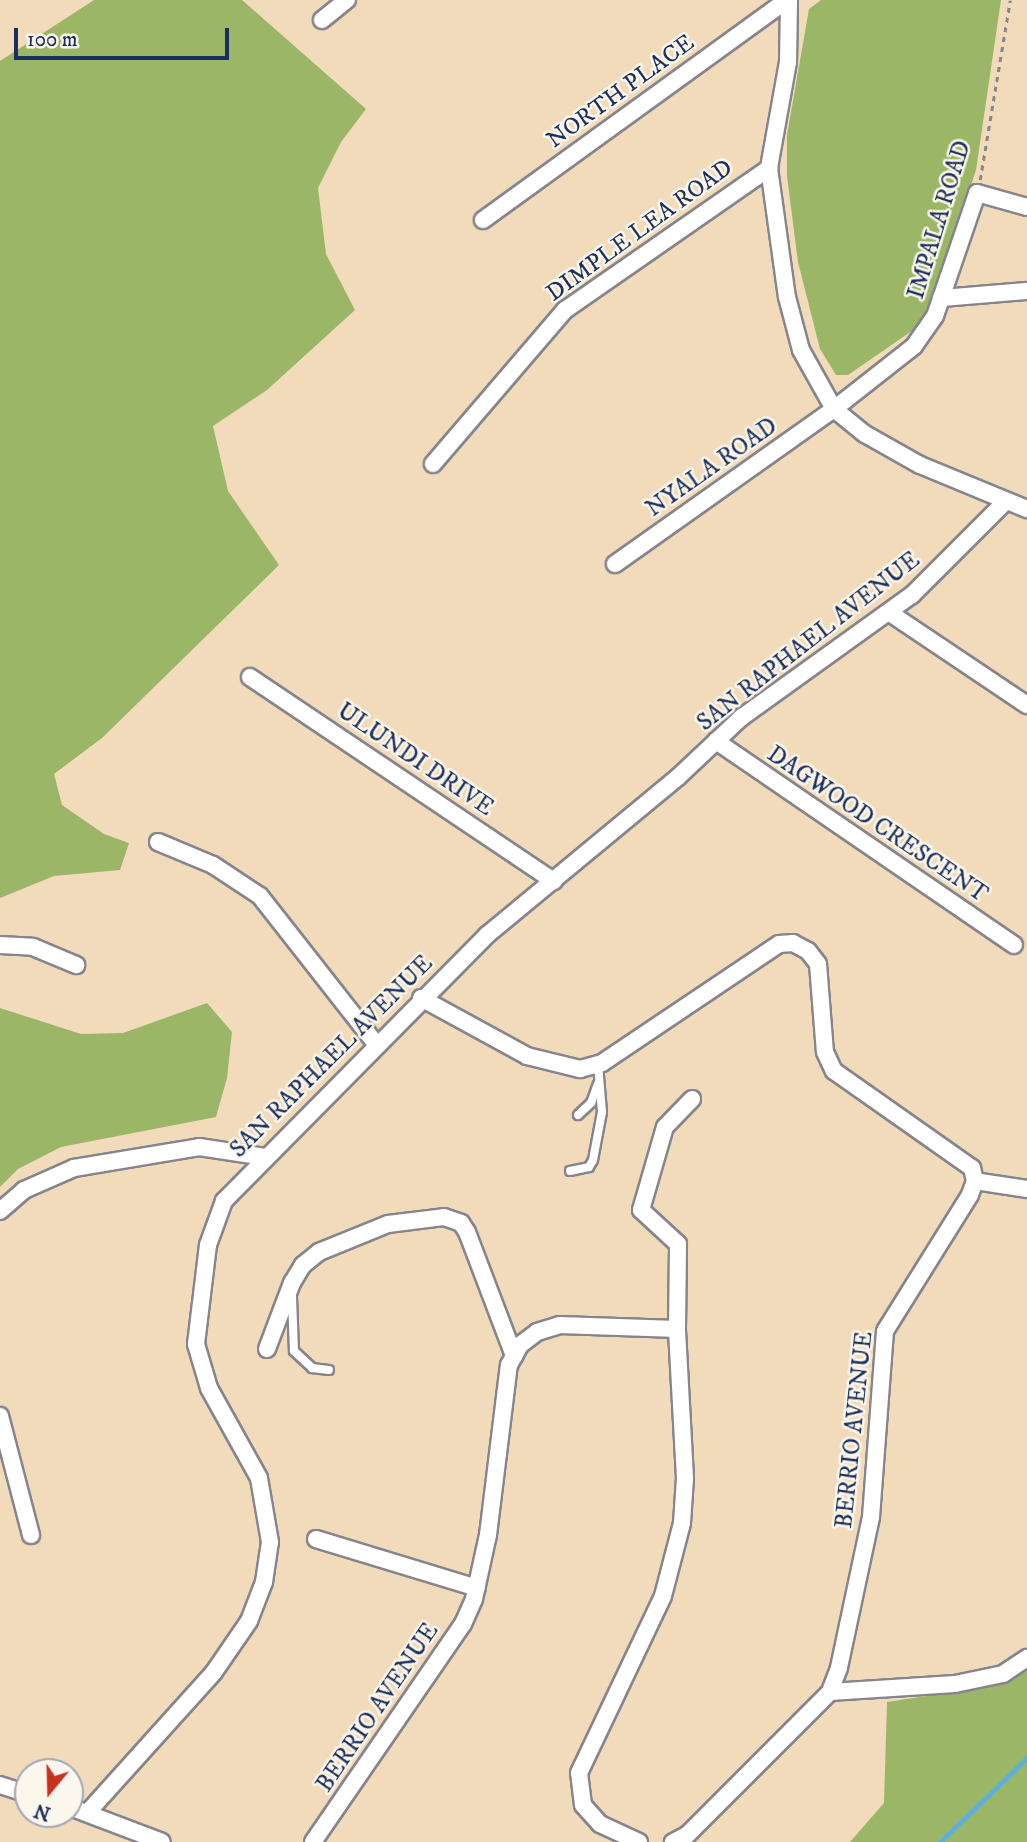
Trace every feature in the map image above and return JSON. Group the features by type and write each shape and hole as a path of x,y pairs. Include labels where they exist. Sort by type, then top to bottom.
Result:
{"street":[{"path":"322,20 347,0"},
{"path":"788,0 788,62 769,168 793,325 814,378 834,409 865,434 920,465 1027,509"},
{"name":"NORTH PLACE","path":"483,220 788,0"},
{"name":"DIMPLE LEA ROAD","path":"433,464 565,310 769,168"},
{"path":"977,193 1027,207"},
{"name":"IMPALA ROAD","path":"834,409 914,346 930,326 977,193"},
{"path":"942,298 1027,291"},
{"name":"NYALA ROAD","path":"615,564 834,409"},
{"name":"SAN RAPHAEL AVENUE","path":"88,1812 214,1672 249,1621 264,1582 270,1542 259,1478 209,1388 196,1345 215,1223 234,1187 487,935 554,881 742,717 890,612 948,564 1005,502"},
{"path":"890,612 1027,705"},
{"name":"ULUNDI DRIVE","path":"250,677 554,881"},
{"name":"DAGWOOD CRESCENT","path":"716,741 1014,945"},
{"path":"158,842 213,865 260,896 376,1044"},
{"path":"422,998 527,1056 599,1072 757,957 779,944 793,943 808,951 818,964 822,980 825,1052 834,1071 965,1160 975,1181 1027,1189"},
{"path":"0,946 33,947 76,965"},
{"path":"639,1842 600,1824 583,1805 579,1773 663,1597 676,1554 685,1478 677,1329 678,1244 641,1210 665,1127 692,1099"},
{"path":"0,1211 24,1190 74,1168 199,1147 265,1157"},
{"name":"BERRIO AVENUE","path":"673,1842 687,1835 830,1692 839,1668 871,1517 885,1331 975,1181"},
{"path":"267,1349 292,1283 303,1265 320,1252 388,1224 453,1219 467,1231 514,1356"},
{"path":"514,1356 520,1345 537,1332 560,1325 677,1329"},
{"name":"BERRIO AVENUE","path":"313,1842 463,1624 477,1588 488,1535 502,1407 514,1356"},
{"path":"0,1416 30,1535"},
{"path":"316,1539 477,1588"},
{"path":"830,1692 955,1684 1003,1674 1027,1658"},
{"path":"84,1811 162,1842"}],"lane":[{"path":"578,1115 591,1102 599,1072"},
{"path":"570,1171 583,1171 593,1160 602,1112 599,1072"},
{"path":"292,1283 293,1351 312,1368 329,1370"}],"path":[{"name":"IMPALA ROAD","path":"977,193 1010,0"}],"green space":[{"path":"94,0 242,0 366,109 341,142 318,188 326,254 355,310 267,390 213,426 228,491 279,565 102,738 54,774 62,805 104,834 129,843 120,870 54,876 0,898 0,61"},
{"path":"821,0 1001,0 976,170 935,295 919,326 848,375 836,375 820,349 798,262 787,176 787,135 809,9"},
{"path":"207,1003 232,1032 227,1078 216,1117 61,1147 18,1169 0,1187 0,1008 81,1034 123,1033"},
{"path":"1027,1671 1027,1842 850,1842 884,1803 887,1702 998,1685"}],"waterway":[{"path":"940,1842 1027,1758"}]}
